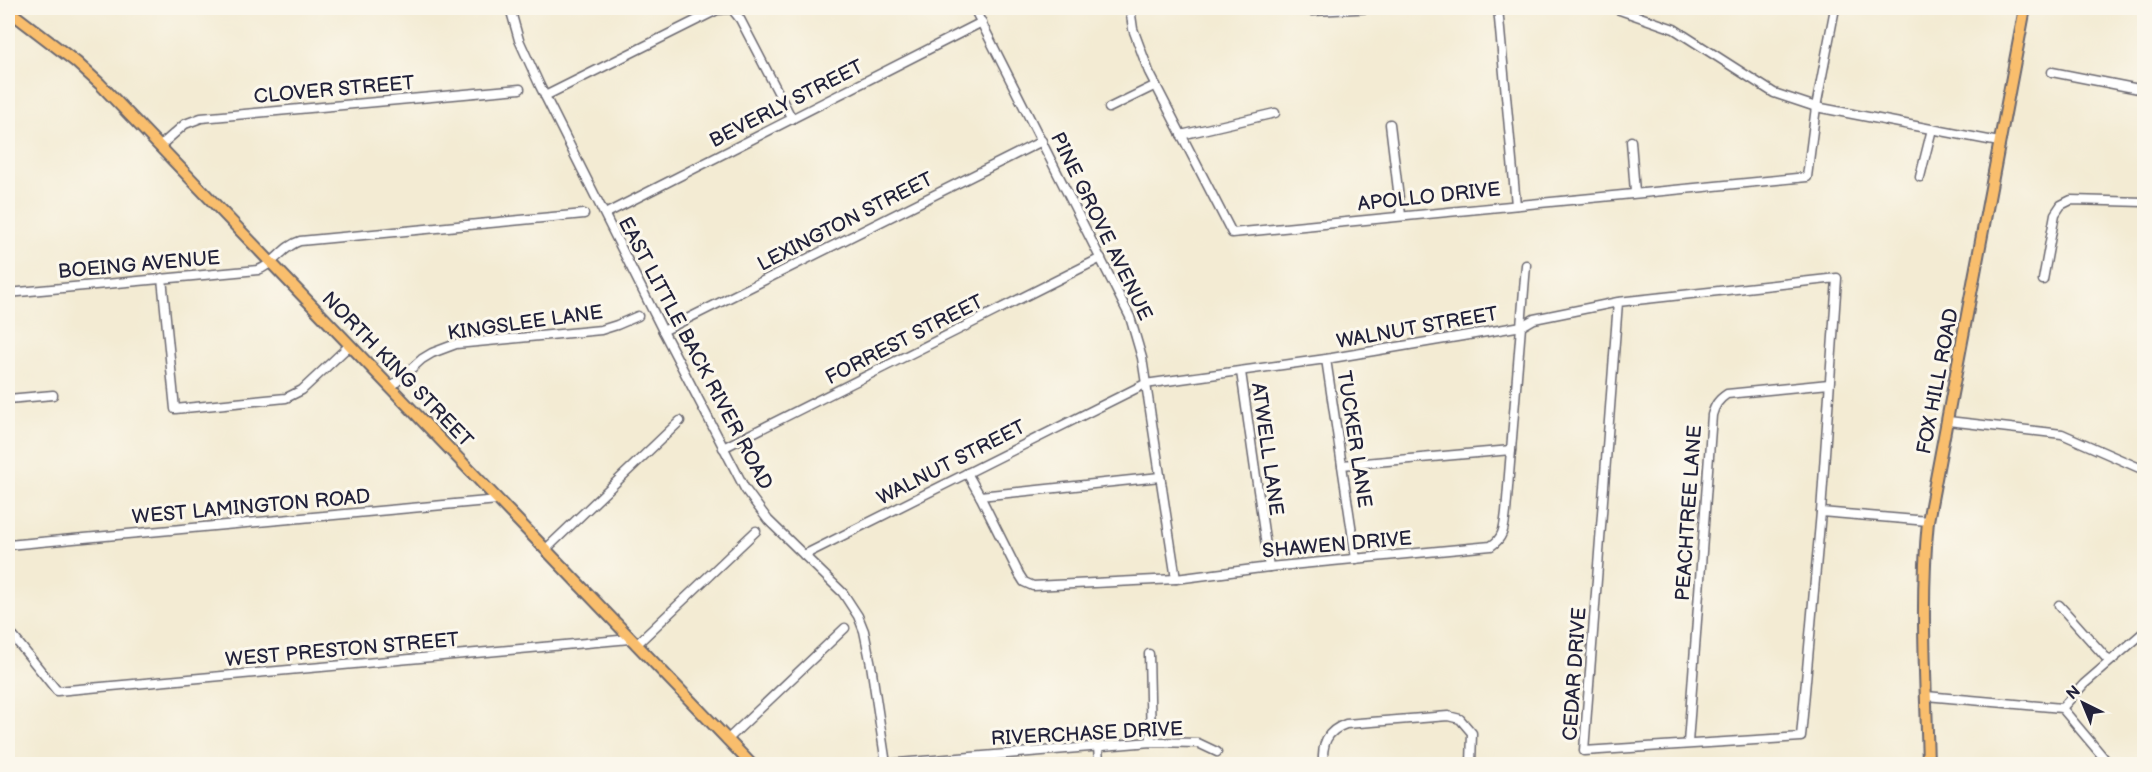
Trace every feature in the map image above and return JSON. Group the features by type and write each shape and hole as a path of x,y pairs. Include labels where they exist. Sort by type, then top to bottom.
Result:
{"main road":[{"name":"FOX HILL ROAD","path":"1928,765 1924,623 1925,551 1928,521 2025,8"},
{"name":"NORTH KING STREET","path":"8,10 84,69 160,146 750,764"}],"street":[{"name":"EAST LITTLE BACK RIVER ROAD","path":"510,8 519,40 545,96 745,489 768,520 843,593 861,623 871,665 886,764"},
{"name":"PINE GROVE AVENUE","path":"974,8 1130,317 1137,338 1176,579"},
{"name":"APOLLO DRIVE","path":"1130,8 1133,29 1156,85 1232,233 1807,177 1816,107"},
{"path":"1285,8 1312,11 1377,8"},
{"path":"1498,8 1516,205"},
{"path":"1614,8 1674,29 1774,93 1816,107 1999,142"},
{"path":"1816,107 1835,8"},
{"path":"545,96 717,10 732,9 740,18 792,119"},
{"name":"BEVERLY STREET","path":"605,214 982,22"},
{"path":"2052,72 2145,90"},
{"path":"1110,108 1156,85"},
{"name":"CLOVER STREET","path":"160,146 184,123 201,118 520,89"},
{"path":"1181,135 1275,112"},
{"path":"1390,124 1401,215"},
{"path":"1920,177 1932,129"},
{"name":"LEXINGTON STREET","path":"663,331 1042,141"},
{"path":"1631,141 1635,192"},
{"path":"2043,280 2055,214 2061,205 2072,200 2145,202"},
{"path":"271,262 288,247 300,241 584,213"},
{"name":"FORREST STREET","path":"723,448 1101,258"},
{"name":"BOEING AVENUE","path":"8,293 258,270 271,262"},
{"name":"SHAWEN DRIVE","path":"967,473 1018,574 1024,582 1033,586 1176,579 1269,567 1491,546 1503,535 1506,512 1526,266"},
{"path":"162,278 175,409 285,398 302,390 350,345"},
{"name":"WALNUT STREET","path":"804,555 1145,384 1326,359 1522,326 1534,319 1618,302 1837,279 1821,512"},
{"name":"CEDAR DRIVE","path":"1618,302 1584,751 1801,737 1821,512"},
{"name":"KINGSLEE LANE","path":"391,387 422,359 456,344 601,330 617,326 638,316"},
{"name":"TUCKER LANE","path":"1326,359 1356,559"},
{"name":"ATWELL LANE","path":"1240,372 1269,567"},
{"name":"PEACHTREE LANE","path":"1688,743 1712,416 1715,406 1719,399 1727,394 1829,384"},
{"path":"8,399 53,394"},
{"path":"545,550 680,421"},
{"path":"1948,421 2062,434 2145,470"},
{"path":"1342,465 1511,450"},
{"path":"980,496 1160,477"},
{"name":"WEST LAMINGTON ROAD","path":"8,545 498,500"},
{"path":"1821,512 1928,521"},
{"path":"633,642 756,531"},
{"path":"2059,605 2109,662"},
{"path":"727,740 844,628"},
{"name":"WEST PRESTON STREET","path":"8,630 57,691 633,642"},
{"path":"2062,708 2084,684 2145,632"},
{"path":"1149,654 1151,742"},
{"path":"1926,696 2062,708 2108,764"},
{"path":"1323,765 1322,750 1325,741 1330,732 1338,727 1346,724 1448,716 1460,719 1472,734 1471,765"},
{"name":"RIVERCHASE DRIVE","path":"886,764 1151,742 1198,743 1217,752"},
{"path":"1098,745 1099,765"}]}
